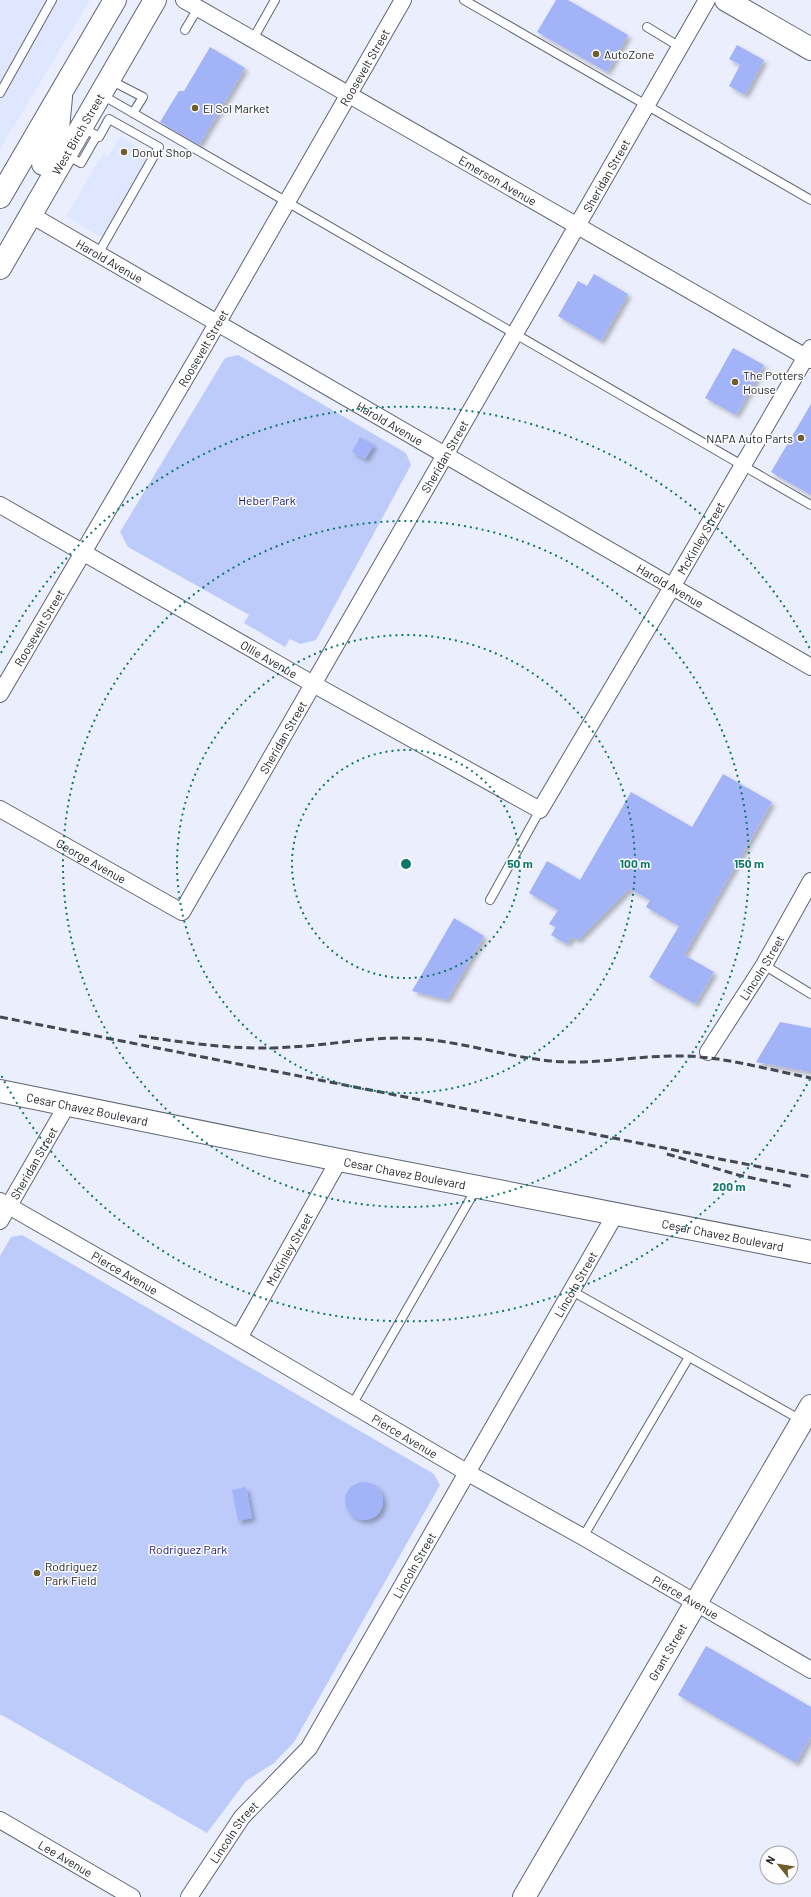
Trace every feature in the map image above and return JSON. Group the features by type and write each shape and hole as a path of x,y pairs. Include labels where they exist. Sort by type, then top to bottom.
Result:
{"main road":[{"path":"0,197 115,0"},
{"name":"West Birch Street","path":"0,268 66,155 89,131 105,87 155,0"},
{"path":"726,0 811,49"},
{"path":"31,215 31,184 57,139 61,92"},
{"name":"Cesar Chavez Boulevard","path":"0,1091 615,1215 811,1252"},
{"name":"Grant Street","path":"524,1897 695,1602 807,1414"}],"street":[{"name":"Roosevelt Street","path":"0,694 217,323 403,0"},
{"name":"Sheridan Street","path":"182,912 706,0"},
{"name":"Emerson Avenue","path":"191,4 577,226 809,355"},
{"name":"Harold Avenue","path":"31,215 811,667"},
{"name":"McKinley Street","path":"540,810 809,355"},
{"name":"Ollie Avenue","path":"0,505 313,684 540,810"},
{"name":"George Avenue","path":"0,809 182,912"},
{"name":"Lincoln Street","path":"708,1052 764,965 811,881"},
{"name":"Sheridan Street","path":"0,1221 4,1203 66,1105"},
{"name":"McKinley Street","path":"239,1338 340,1160"},
{"name":"Pierce Avenue","path":"4,1203 239,1338 468,1473 583,1537 811,1670"},
{"name":"Lincoln Street","path":"189,1897 242,1817 309,1748 615,1215"},
{"name":"Lee Avenue","path":"0,1820 132,1897"}],"lane":[{"path":"0,93 2,84 52,0"},
{"path":"253,39 275,0"},
{"path":"464,0 811,200"},
{"path":"185,30 191,4"},
{"path":"648,27 680,47"},
{"path":"105,87 143,97 133,113"},
{"path":"105,87 133,113 811,505"},
{"path":"89,131 99,136 109,120 159,147 98,254"},
{"path":"490,900 540,810"},
{"path":"764,965 811,994"},
{"path":"352,1405 477,1187"},
{"path":"572,1291 690,1357 807,1414"},
{"path":"583,1537 690,1357"}],"shaded area":[{"path":"0,0 90,0 0,149"},
{"path":"120,136 151,155 102,238 66,216 103,154 108,157"}],"green space":[{"name":"Heber Park","path":"238,355 406,453 411,465 316,640 300,644 290,639 285,647 244,623 249,615 128,547 120,532 225,358"},
{"name":"Rodriguez Park","path":"22,1235 434,1474 440,1485 294,1742 274,1763 246,1781 207,1833 0,1714 0,1256 11,1237"}],"building":[{"name":"AutoZone","path":"556,0 568,0 628,35 607,72 537,32"},
{"path":"737,45 764,60 745,95 729,86 740,65 729,59"},
{"name":"El Sol Market","path":"210,47 245,68 199,145 160,122 179,91 184,91"},
{"path":"594,274 628,294 601,341 558,316 578,281 587,286"},
{"name":"The Potters House","path":"733,348 764,365 736,415 705,398"},
{"name":"NAPA Auto Parts","path":"811,404 811,495 771,472"},
{"path":"360,437 374,445 365,459 352,452"},
{"path":"723,774 772,802 684,955 714,972 695,1004 649,977 679,926 646,907 650,900 629,889 578,940 572,937 567,944 551,935 556,927 549,924 558,910 529,893 547,861 580,880 631,792 692,827"},
{"path":"454,918 484,936 447,1000 412,991"},
{"path":"780,1022 811,1028 811,1072 756,1062"},
{"path":"364,1482 374,1485 380,1491 383,1501 380,1511 374,1517 364,1520 354,1517 348,1511 345,1501 348,1491 354,1485"},
{"path":"246,1487 252,1518 238,1521 232,1490"},
{"path":"706,1646 811,1707 811,1737 796,1763 678,1695"}],"railway":[{"path":"0,1017 811,1177"},
{"path":"139,1036 215,1046 253,1048 305,1046 386,1038 419,1039 457,1044 532,1059 551,1061 584,1062 667,1056 700,1057 731,1061 811,1078"},
{"path":"667,1154 738,1175 794,1187"}],"place":[{"name":"AutoZone","path":"596,54"},
{"name":"El Sol Market","path":"195,108"},
{"name":"Donut Shop","path":"124,152"},
{"name":"The Potters House","path":"735,382"},
{"name":"NAPA Auto Parts","path":"801,438"},
{"name":"Rodriguez Park Field","path":"37,1573"}]}
